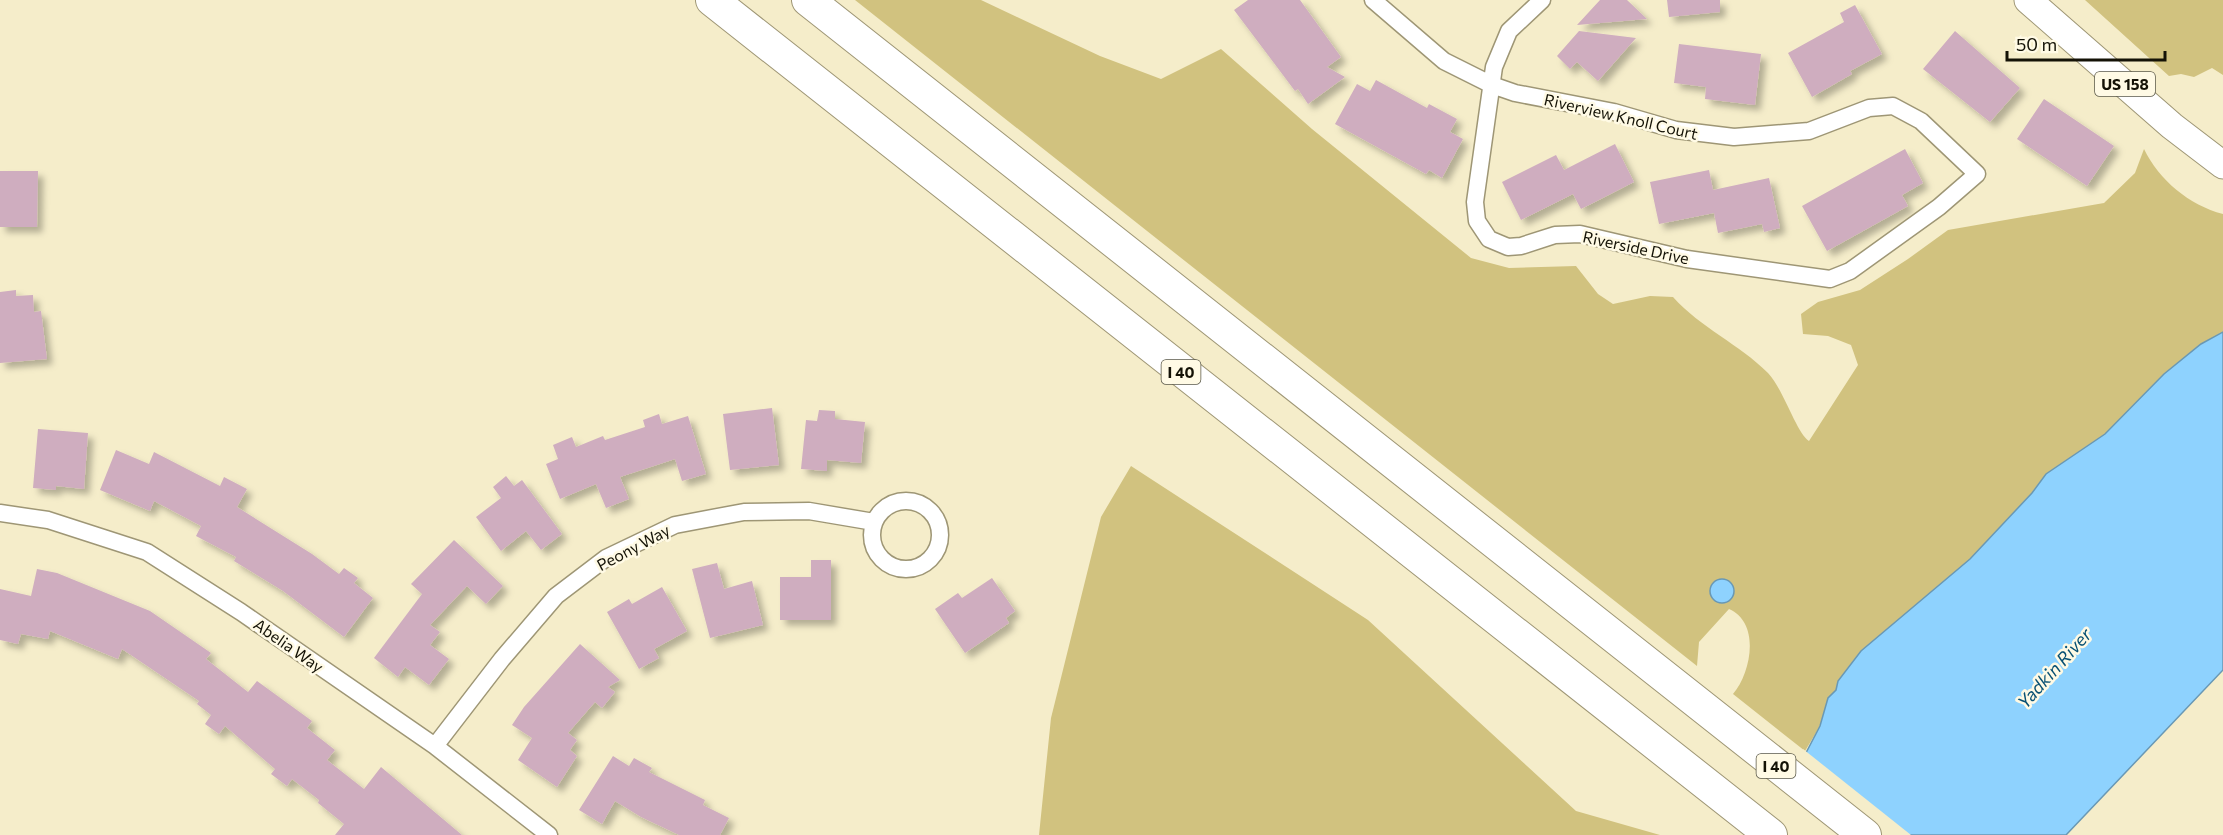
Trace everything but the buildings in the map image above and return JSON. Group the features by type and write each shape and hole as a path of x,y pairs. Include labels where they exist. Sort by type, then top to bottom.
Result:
{"highway":[{"name":"I 40","path":"712,0 1771,835"},
{"name":"I 40","path":"808,0 1865,835"}],"main road":[{"name":"US 158","path":"2028,0 2172,126 2223,165"}],"street":[{"name":"Riverview Knoll Court","path":"1373,0 1444,61 1492,85 1515,93 1614,112 1676,130 1713,136 1754,137 1809,131 1869,108 1893,106 1921,122 1977,174"},
{"name":"Riverside Drive","path":"1542,0 1509,31 1499,51 1492,85 1475,212 1489,239 1508,247 1521,246 1555,235 1580,234 1687,259 1830,279 1850,271 1929,214 1977,174"},
{"path":"903,501 915,502 927,508 935,518 939,529 934,554 926,562 914,568 902,569 890,565 880,558 873,547 871,534 874,522 891,504 903,501"},
{"name":"Peony Way","path":"435,746 502,659 556,596 606,558 675,525 744,512 809,511 874,522"},
{"name":"Abelia Way","path":"0,513 48,520 147,552 241,612 435,746 549,835"}],"shaded area":[{"path":"855,0 981,0 1100,56 1161,79 1221,49 1312,129 1471,258 1509,268 1576,266 1598,294 1613,304 1650,296 1673,297 1696,318 1745,353 1768,373 1774,380 1799,429 1809,441 1858,365 1851,345 1828,336 1803,334 1801,314 1818,302 1860,290 1948,230 2104,203 2135,173 2144,149 2158,171 2176,190 2198,204 2223,214 2223,332 2201,344 2164,374 2105,435 2046,474 2032,493 1970,559 1861,651 1838,681 1836,690 1828,698 1820,726 1805,751 1733,694 1744,674 1750,649 1746,625 1739,616 1729,609 1699,642 1697,666"},
{"path":"2085,0 2223,0 2223,75 2212,68 2194,77 2181,74 2169,76"},
{"path":"1131,466 1368,620 1576,811 1660,835 1039,835 1051,718 1101,517"}],"water":[{"name":"Yadkin River","path":"2223,332 2223,670 2066,835 1763,835 1820,726 1828,698 1836,690 1838,681 1861,651 1970,559 2032,493 2046,474 2105,434 2164,374 2201,344"},
{"path":"1722,579 1731,582 1734,591 1731,600 1722,603 1713,600 1710,591 1713,582"}],"pier":[{"path":"1803,749 1911,835 1760,835"}]}
